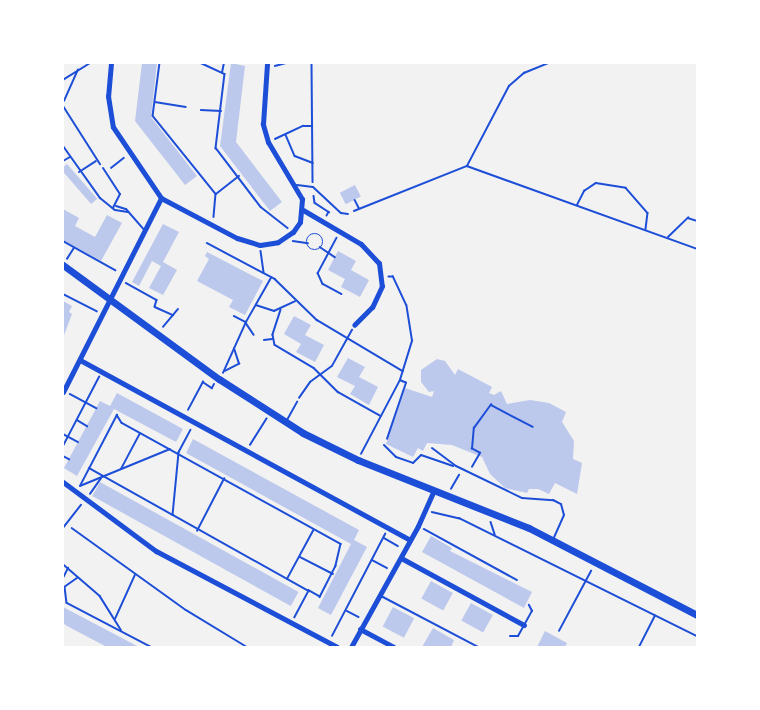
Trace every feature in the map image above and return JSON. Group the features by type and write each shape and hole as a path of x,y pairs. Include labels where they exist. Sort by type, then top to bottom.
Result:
{"street":[{"path":"111,63 108,96 112,127 161,198 213,226 260,245 291,234 303,210 297,186 268,142 262,110 267,64"},
{"path":"63,391 161,198"},
{"path":"303,210 371,252 383,278 372,307 354,325"},
{"path":"63,265 286,423 358,460 495,513 553,540 697,615"},
{"path":"80,360 410,540"},
{"path":"63,482 77,490 85,500 156,551 337,647"},
{"path":"351,647 378,594 418,526 434,490"},
{"path":"401,558 524,625"},
{"path":"360,629 394,647"}],"lane":[{"path":"63,104 98,162 79,172"},
{"path":"63,146 79,172 114,208"},
{"path":"63,161 70,158"},
{"path":"103,168 120,194 114,208"},
{"path":"297,186 313,187 328,197 341,213 348,214"},
{"path":"114,208 117,205 129,212 145,231"},
{"path":"286,423 297,402"},
{"path":"384,445 396,457 413,463 421,455 456,466"},
{"path":"432,448 462,470 522,498 553,500 561,504 564,515 553,540"},
{"path":"378,594 478,647"},
{"path":"510,636 518,636 532,611 529,605"}],"path":[{"path":"63,80 90,63"},
{"path":"160,63 153,116 216,194 213,226"},
{"path":"201,63 222,74"},
{"path":"224,63 216,148 261,207 291,234 297,244 308,243"},
{"path":"267,64 286,63"},
{"path":"312,63 313,187 315,204 329,212"},
{"path":"348,214 367,205 413,191 467,166 508,86 524,74 549,63"},
{"path":"63,104 69,97 78,70"},
{"path":"155,102 186,107"},
{"path":"201,110 221,111"},
{"path":"268,142 303,126 313,126"},
{"path":"286,134 295,156 313,163"},
{"path":"116,165 123,159"},
{"path":"467,166 697,249"},
{"path":"216,194 239,176"},
{"path":"577,205 584,191 596,183 626,188 648,213 646,230"},
{"path":"355,200 360,209"},
{"path":"667,238 683,221 697,220"},
{"path":"340,232 319,278 342,294"},
{"path":"316,233 322,237 319,246 313,252 308,243 309,236 316,233"},
{"path":"63,241 157,300 155,307 173,315"},
{"path":"207,243 271,277 317,320 403,371"},
{"path":"319,246 335,257"},
{"path":"63,265 74,247"},
{"path":"262,257 264,274"},
{"path":"246,322 271,277"},
{"path":"358,460 400,380 412,341 406,305 393,277"},
{"path":"63,294 103,314"},
{"path":"256,304 267,310 281,310 296,301"},
{"path":"163,327 178,309"},
{"path":"281,310 273,339 279,350 320,375 338,392 381,416"},
{"path":"234,316 246,322 254,335"},
{"path":"303,392 333,366 354,325"},
{"path":"264,340 273,339"},
{"path":"224,371 239,364 234,348"},
{"path":"63,446 101,373"},
{"path":"384,445 406,383 400,380"},
{"path":"63,391 96,408"},
{"path":"475,463 480,453 472,449 474,428 491,405 533,427"},
{"path":"248,450 270,413"},
{"path":"77,490 88,468 117,415 122,423 340,544 333,574 320,597 197,531 173,515 88,468"},
{"path":"77,420 87,426"},
{"path":"173,515 178,453 195,422"},
{"path":"121,469 140,433"},
{"path":"63,434 78,442"},
{"path":"77,490 102,476 171,449"},
{"path":"63,456 69,459"},
{"path":"448,495 462,470"},
{"path":"63,528 102,476"},
{"path":"197,531 225,479"},
{"path":"425,511 459,518 496,535 697,636"},
{"path":"495,513 491,522 496,535"},
{"path":"418,526 517,580"},
{"path":"72,528 136,574 247,647"},
{"path":"329,642 388,528"},
{"path":"287,579 313,530"},
{"path":"383,538 405,550"},
{"path":"299,556 333,574"},
{"path":"372,560 392,570"},
{"path":"559,631 595,563"},
{"path":"63,564 100,596 122,632"},
{"path":"68,567 63,579 68,583"},
{"path":"71,570 72,580"},
{"path":"114,620 136,574"},
{"path":"78,578 68,583 63,598 76,609 151,647"},
{"path":"292,623 309,591"},
{"path":"345,611 365,620"},
{"path":"639,647 656,615"}],"building":[{"path":"142,63 157,63 151,117 197,176 185,185 135,121"},
{"path":"231,63 245,66 236,142 282,202 270,211 220,146"},
{"path":"67,164 97,199 91,204 63,172 63,167"},
{"path":"355,185 361,197 346,204 340,193"},
{"path":"63,209 79,218 75,226 95,237 107,215 122,223 101,261 63,240"},
{"path":"163,224 179,232 163,262 177,270 163,295 149,288 161,266 152,261 139,286 132,282"},
{"path":"338,251 356,261 351,270 369,280 360,297 341,287 345,279 328,270"},
{"path":"207,252 263,281 245,315 229,307 233,300 197,281 209,259 205,256"},
{"path":"63,301 72,306 69,312 72,314 63,338"},
{"path":"294,316 311,325 305,335 324,345 315,362 296,352 301,344 284,334"},
{"path":"348,358 365,367 359,377 378,387 369,405 350,394 355,386 337,377"},
{"path":"437,359 445,361 455,375 458,369 492,387 489,393 494,395 501,391 507,404 530,400 549,403 566,412 562,422 574,441 573,459 582,463 577,494 555,483 549,494 538,489 529,489 527,493 505,488 490,474 482,457 452,445 427,443 423,451 418,448 413,457 386,444 405,388 432,397 434,391 429,392 421,382 421,370"},
{"path":"117,393 183,429 176,442 114,409 77,476 64,468 100,401 110,406"},
{"path":"193,439 359,530 354,540 367,547 331,615 318,608 351,544 186,453"},
{"path":"100,482 299,592 291,606 92,496"},
{"path":"431,536 452,548 450,551 532,592 524,608 422,552"},
{"path":"431,581 453,593 443,611 421,598"},
{"path":"471,603 493,615 483,633 461,620"},
{"path":"63,607 139,647 107,647 67,626 63,623"},
{"path":"393,607 414,618 404,638 383,626"},
{"path":"433,628 454,640 451,647 422,647"},
{"path":"545,631 567,643 565,647 537,647"}]}
